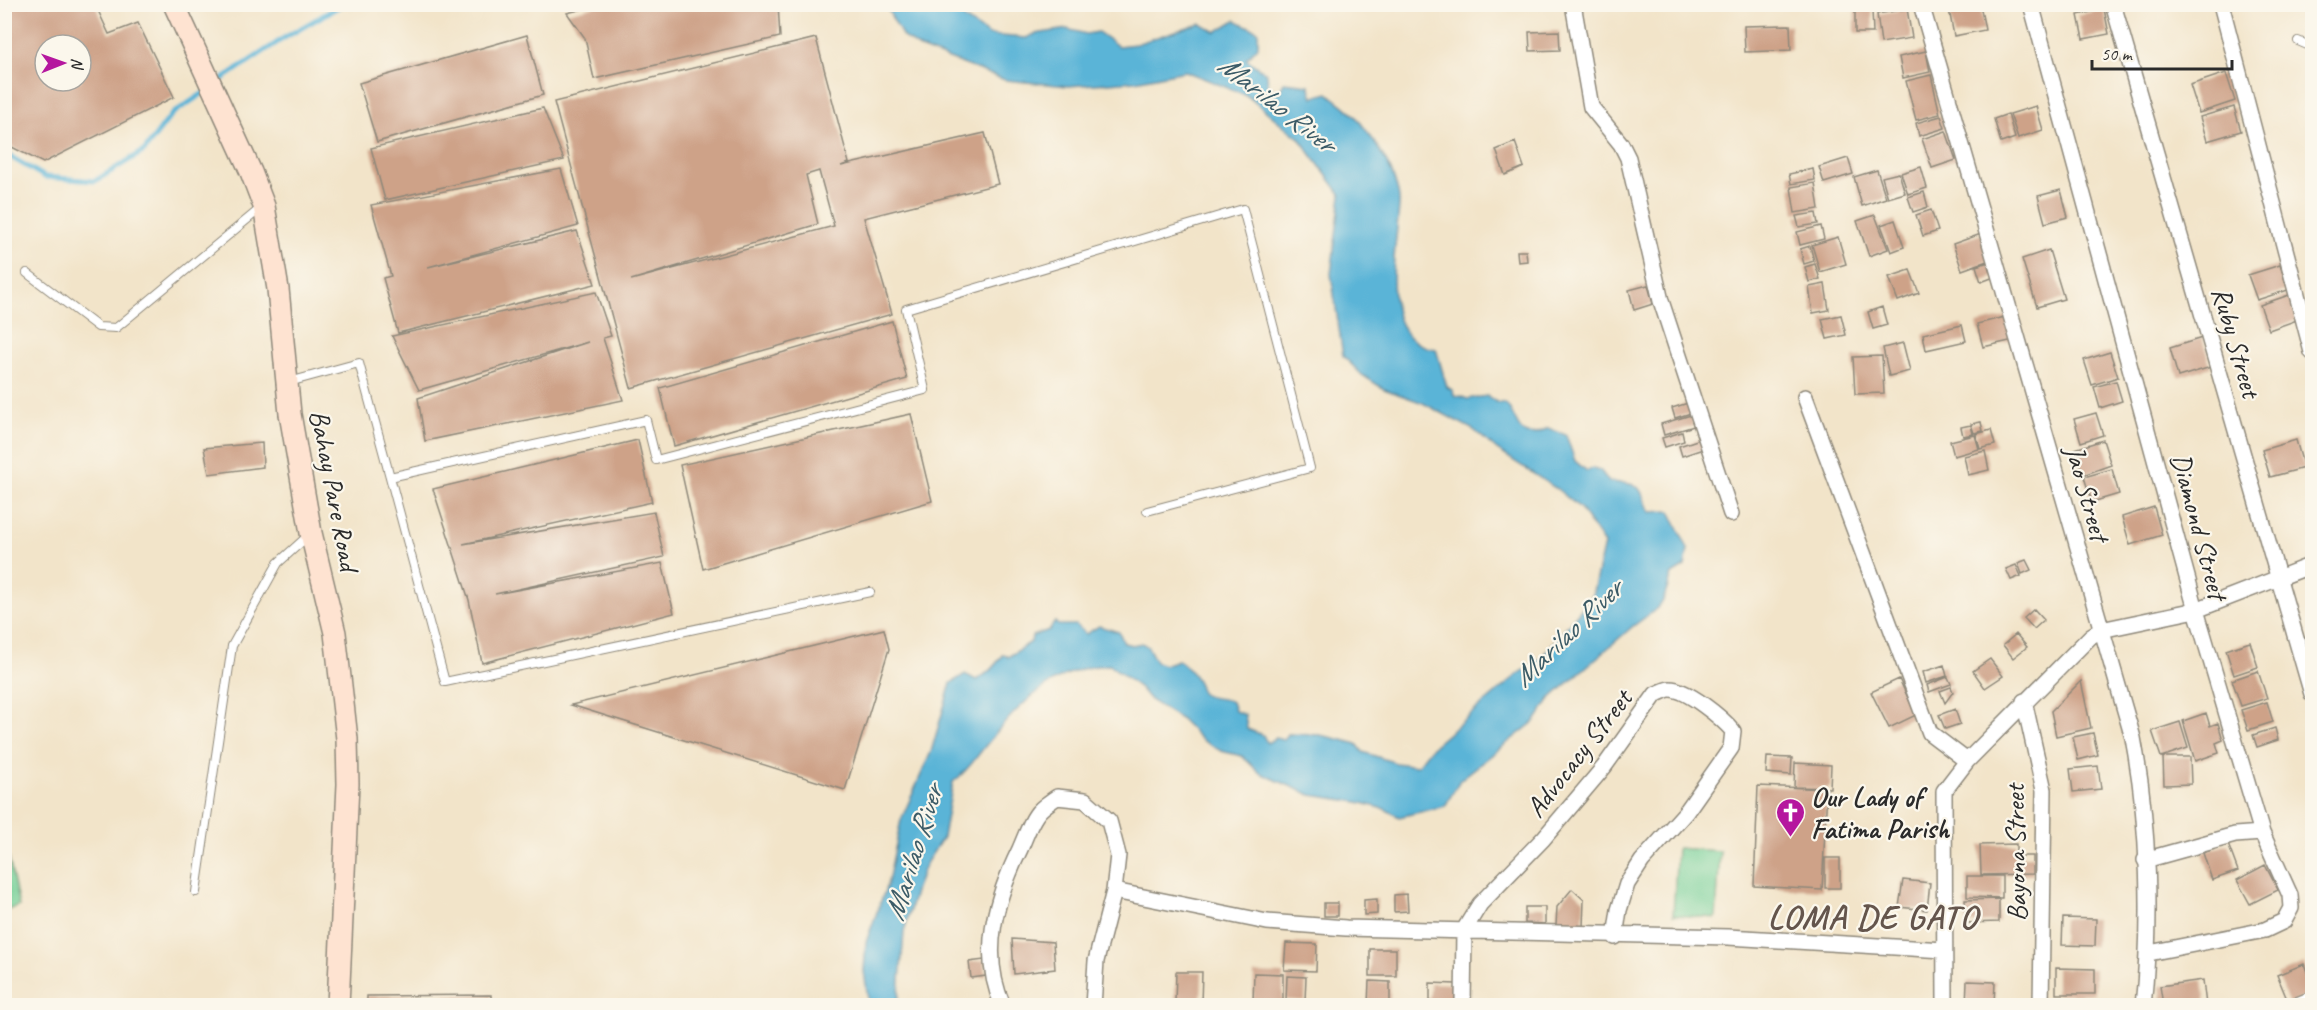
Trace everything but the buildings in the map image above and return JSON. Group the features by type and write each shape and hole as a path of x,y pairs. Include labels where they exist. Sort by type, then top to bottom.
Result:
{"main road":[{"name":"Bahay Pare Road","path":"174,4 228,119 264,206 278,289 287,382 311,533 336,633 347,739 348,784 338,1005"}],"street":[{"path":"1573,4 1591,107 1621,144 1628,158 1661,301 1731,514"},
{"name":"Jao Street","path":"1921,4 2133,738 2141,780 2149,953 2143,1005"},
{"name":"Diamond Street","path":"2031,4 2196,610 2262,833 2290,895 2291,908 2284,921 2265,930 2149,953"},
{"name":"Ruby Street","path":"2113,4 2313,694"},
{"path":"2221,4 2313,352"},
{"path":"1805,397 1930,733 1967,761"},
{"path":"1945,1005 1944,791 1967,761 2024,701 2091,636 2101,630 2196,610 2278,576 2313,565"},
{"name":"Advocacy Street","path":"1464,930 1480,904 1543,840 1604,767 1656,694 1669,689 1682,692 1723,719 1733,731 1731,748 1686,812 1642,861 1627,884 1618,910 1615,937"},
{"name":"Bayona Street","path":"2024,701 2044,790 2041,1005"},
{"path":"1003,1005 998,994 990,952 993,917 1012,864 1036,814 1057,797 1085,800 1109,820 1118,855 1114,891 1096,961 1093,1005"},
{"path":"2145,860 2235,835 2262,833"},
{"path":"1114,891 1267,922 1346,928 1464,930 1615,937 1728,937 1944,950"},
{"path":"1463,1005 1464,930"},
{"path":"2295,1005 2313,999"}],"lane":[{"path":"2298,41 2313,47"},
{"path":"27,273 98,327 116,328 264,206"},
{"path":"390,477 646,420 656,460 925,390 906,309 1243,208 1310,468 1148,511"},
{"path":"287,382 359,363 446,682 870,592"},
{"path":"196,892 232,646 278,563 311,533"}],"green space":[{"path":"5,840 19,906 4,911"},
{"path":"1677,848 1720,851 1716,918 1673,915"}],"water":[{"name":"Marilao River","path":"885,5 952,5 966,20 989,35 1026,38 1035,34 1067,29 1086,34 1098,32 1118,46 1136,44 1200,23 1216,32 1235,20 1258,31 1258,46 1246,59 1267,74 1268,87 1279,93 1284,82 1309,85 1313,97 1328,93 1356,117 1388,165 1399,200 1393,267 1393,290 1397,311 1404,329 1417,343 1436,349 1447,387 1452,390 1455,397 1460,396 1467,399 1487,396 1498,403 1505,403 1524,433 1530,435 1548,428 1566,435 1575,461 1587,471 1593,468 1600,470 1609,482 1634,485 1641,491 1650,512 1670,511 1688,549 1685,566 1672,574 1663,601 1655,610 1632,627 1549,700 1535,721 1460,780 1445,806 1399,817 1385,809 1358,802 1311,795 1260,773 1242,756 1221,751 1202,740 1182,720 1150,700 1140,688 1110,665 1073,672 1056,680 1040,690 1012,715 967,769 953,782 943,837 925,865 904,932 898,1005 869,1006 864,971 866,942 888,882 901,820 931,752 951,683 965,674 976,680 980,678 1003,654 1008,657 1031,642 1032,636 1049,630 1055,622 1058,625 1076,625 1086,634 1099,626 1119,632 1124,643 1132,645 1142,643 1148,647 1156,662 1164,665 1178,660 1193,675 1199,684 1201,693 1232,702 1235,711 1245,715 1247,729 1263,735 1267,743 1276,738 1284,740 1288,734 1320,735 1357,744 1363,752 1396,763 1417,766 1432,747 1517,675 1540,659 1592,596 1604,544 1580,508 1557,489 1497,450 1474,430 1423,403 1384,389 1362,375 1343,356 1331,274 1341,195 1299,138 1246,95 1185,71 1135,81 1068,86 1005,80 920,48 903,37"}],"waterway":[{"path":"215,84 284,38 343,4"},
{"path":"4,153 45,177 95,181 144,151 172,114 208,90"}],"place":[{"name":"Our Lady of Fatima Parish","path":"1790,838"}],"district":[{"name":"LOMA DE GATO","path":"1873,916"}]}
